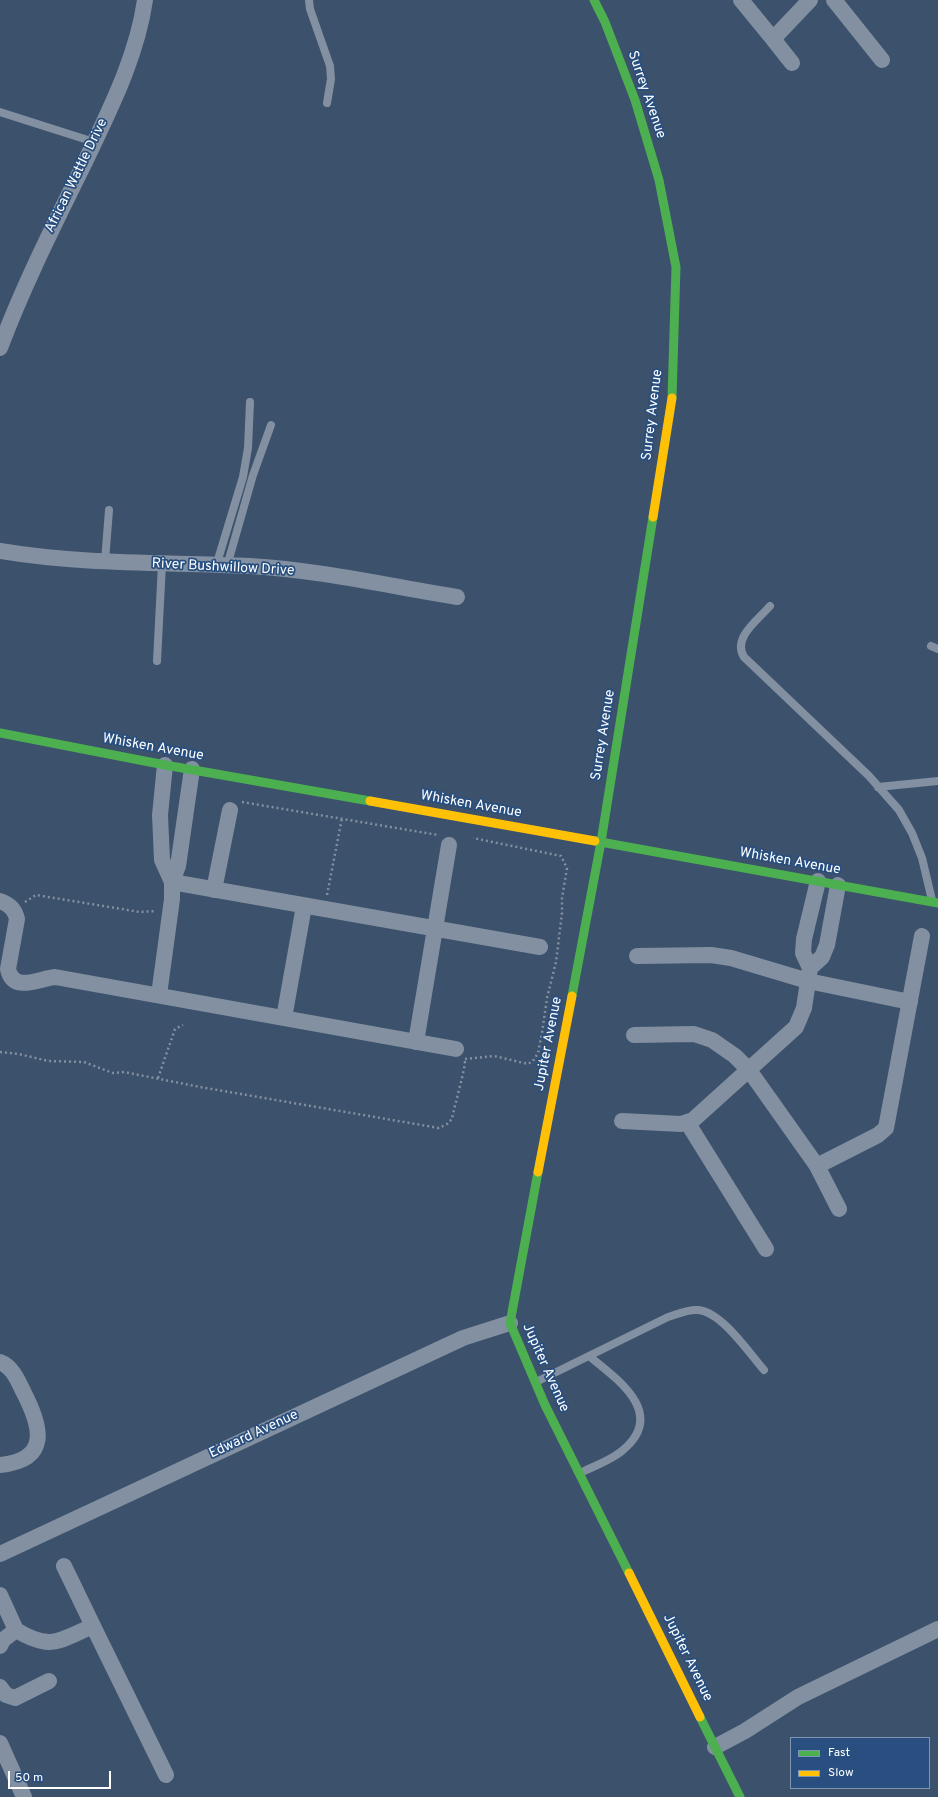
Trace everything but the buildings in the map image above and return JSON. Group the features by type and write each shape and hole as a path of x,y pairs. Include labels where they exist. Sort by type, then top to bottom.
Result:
{"street":[{"name":"African Wattle Drive","path":"0,348 28,279 94,142 130,59 145,0"},
{"name":"Surrey Avenue","path":"594,0 605,22 635,100 659,180 676,267 673,390 601,842"},
{"path":"741,0 792,63"},
{"path":"773,39 810,0"},
{"path":"834,0 882,60"},
{"name":"River Bushwillow Drive","path":"0,551 34,557"},
{"name":"River Bushwillow Drive","path":"0,558 34,557 289,570 457,597"},
{"name":"Whisken Avenue","path":"0,733 165,765 935,903"},
{"path":"165,765 160,815 162,860 172,882"},
{"path":"159,995 170,914 172,882 178,866 192,769"},
{"path":"214,890 230,810"},
{"path":"416,1042 436,928 445,840"},
{"name":"Jupiter Avenue","path":"601,842 510,1323 579,1474 740,1797"},
{"path":"622,1121 681,1124 693,1120 796,1027 804,1008 809,974 803,953 818,881"},
{"path":"172,882 436,928 540,948"},
{"path":"809,974 822,957 827,945 838,885"},
{"path":"0,901 7,904 16,914 8,969 9,975 17,982 28,983 55,978 159,995 416,1042 460,1054"},
{"path":"284,1018 304,906"},
{"path":"810,917 831,923"},
{"path":"817,1166 878,1135 886,1128 922,936"},
{"path":"637,956 711,955 732,958 809,974 910,1002"},
{"path":"634,1035 694,1034 712,1040 735,1056 749,1070 817,1166 839,1209"},
{"path":"687,1122 766,1249"},
{"name":"Edward Avenue","path":"0,1554 463,1338 510,1323"},
{"path":"0,1362 6,1365 14,1373 31,1406 39,1432 36,1445 26,1458 0,1465"},
{"path":"64,1566 166,1774"},
{"path":"0,1595 16,1630 34,1640 46,1643 56,1641 93,1626"},
{"path":"0,1646 2,1640 16,1630"},
{"path":"715,1747 745,1731 798,1697 938,1630"},
{"path":"0,1687 6,1695 15,1698 49,1681"},
{"path":"0,1743 24,1797"}],"lane":[{"path":"309,0 310,9 330,66 331,79 327,103"},
{"path":"0,112 94,142"},
{"path":"222,566 243,477 248,448 250,402"},
{"path":"222,566 271,425"},
{"path":"105,561 109,510"},
{"path":"157,661 162,564"},
{"path":"770,606 744,634 740,644 740,652 878,787 899,810 912,833 922,858 935,903"},
{"path":"878,787 938,781"},
{"path":"536,1382 668,1317 685,1311 699,1310 711,1313 726,1325 764,1370"},
{"path":"579,1474 622,1451 634,1440 639,1426 639,1413 634,1399 626,1386 589,1356"}],"path":[{"path":"230,810 235,802 243,802 342,818 445,840"},
{"path":"324,909 342,818"},
{"path":"460,1054 494,1056 528,1064 533,1061 539,1046 556,962 562,913 562,898 567,868 561,856 470,838"},
{"path":"16,914 24,903 36,895 140,912 152,910 170,914"},
{"path":"158,1078 175,1029 183,1025"},
{"path":"0,1052 19,1054 48,1061 84,1062 113,1073 124,1072 200,1087 439,1128 447,1124 452,1119 462,1072 466,1064 460,1054"}],"traffic: fast":[{"path":"594,0 605,22 635,100 659,180 676,267 672,398"},
{"path":"572,996 601,842 653,517"},
{"path":"0,733 165,765 370,801"},
{"path":"595,841 938,903"},
{"path":"538,1172 510,1323 545,1405 629,1573"},
{"path":"700,1717 740,1797"}],"traffic: slow":[{"path":"653,517 672,398"},
{"path":"370,801 595,841"},
{"path":"538,1172 572,996"},
{"path":"629,1573 700,1717"}]}
